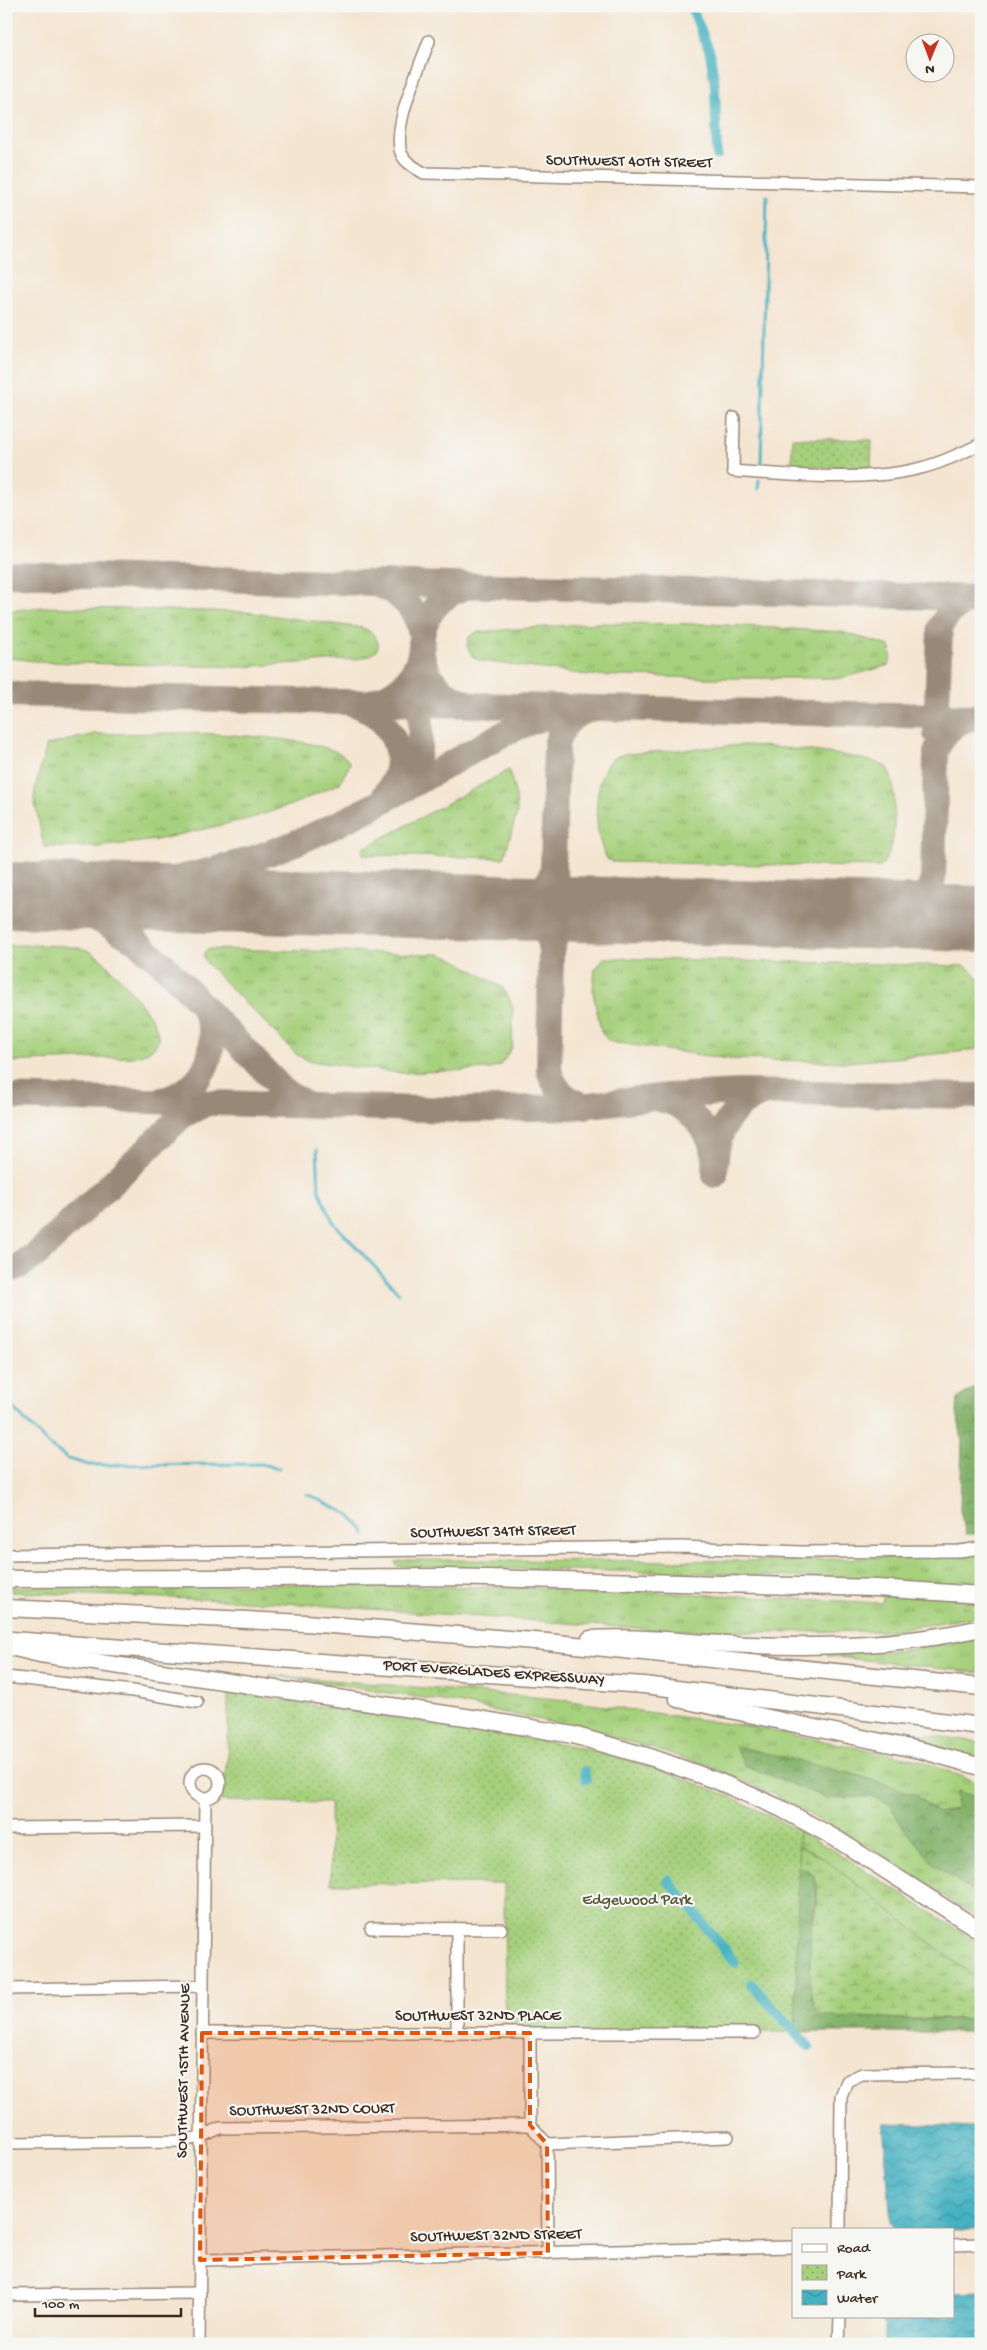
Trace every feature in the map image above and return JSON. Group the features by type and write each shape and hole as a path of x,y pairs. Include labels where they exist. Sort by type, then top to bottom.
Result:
{"highway":[{"path":"6,1579 445,1577 876,1588 981,1596"},
{"name":"PORT EVERGLADES EXPRESSWAY","path":"6,1608 314,1624 547,1642 981,1687"},
{"path":"547,1642 622,1637 728,1644 856,1644 917,1640 981,1628"},
{"name":"PORT EVERGLADES EXPRESSWAY","path":"6,1640 644,1685 981,1726"},
{"path":"6,1646 40,1654 488,1720 573,1735 654,1758 720,1782 780,1808 835,1838 981,1931"},
{"path":"644,1685 673,1698 924,1751 981,1767"}],"street":[{"name":"SOUTHWEST 40TH STREET","path":"430,41 402,116 400,149 407,162 424,173 981,187"},
{"path":"734,418 733,472 854,476 886,474 930,466 981,444"},
{"name":"SOUTHWEST 34TH STREET","path":"6,1555 680,1547 801,1552 959,1551 981,1548"},
{"path":"6,1677 133,1691 198,1702"},
{"name":"SOUTHWEST 15TH AVENUE","path":"199,2344 205,1798"},
{"path":"6,1828 205,1826"},
{"path":"371,1928 500,1929"},
{"path":"457,1929 457,2033"},
{"path":"6,1989 202,1986"},
{"name":"SOUTHWEST 32ND PLACE","path":"202,2033 754,2033"},
{"path":"530,2033 530,2125 547,2144 548,2252"},
{"path":"840,2228 841,2096 847,2081 862,2074 981,2073"},
{"name":"SOUTHWEST 32ND COURT","path":"6,2143 183,2141 200,2137 220,2128 530,2125"},
{"path":"547,2144 728,2137"},
{"path":"954,2244 981,2244"},
{"name":"SOUTHWEST 32ND STREET","path":"200,2260 792,2247"},
{"path":"6,2295 200,2293"},
{"path":"839,2344 840,2318"}],"highlighted area":[{"path":"202,2033 530,2033 530,2125 547,2144 548,2253 200,2260"}],"green space":[{"path":"792,438 872,440 871,468 792,466"},
{"path":"43,607 246,612 363,628 377,640 378,648 371,655 356,659 239,667 40,662 6,657 6,611"},
{"path":"597,623 709,624 842,632 890,646 891,657 889,665 843,678 706,678 588,675 481,661 473,657 467,646 469,637 477,632"},
{"path":"184,733 274,738 301,742 324,747 342,755 350,764 340,783 296,803 252,818 156,840 98,847 44,847 34,799 36,784 47,745 95,734"},
{"path":"744,745 843,755 879,763 887,768 894,790 894,827 888,856 880,867 612,862 607,859 600,839 597,800 602,775 606,766 612,760 625,754"},
{"path":"509,770 516,796 517,813 504,858 364,855 362,849"},
{"path":"6,945 68,946 87,950 99,957 119,977 148,1013 157,1031 158,1039 155,1046 146,1052 132,1057 6,1062"},
{"path":"209,949 439,954 454,959 503,988 513,1009 512,1047 501,1065 490,1069 401,1073 309,1061 297,1055 208,965 204,958 204,952"},
{"path":"604,958 966,966 981,980 981,1048 968,1051 849,1062 729,1059 617,1043 609,1041 601,1032 593,992 595,969"},
{"path":"981,1384 981,1534 966,1534 960,1510 962,1440 957,1412 958,1398"},
{"path":"981,1554 981,1616 885,1631 744,1632 649,1629 272,1602 11,1592 11,1587 295,1584 595,1589 882,1603 887,1579 864,1580 701,1573 397,1566 395,1562 407,1560 783,1561"},
{"path":"981,1638 981,1673 828,1656 827,1653 908,1650"},
{"path":"270,1675 556,1699 758,1728 920,1760 981,1784 981,1921 868,1845 860,1844 779,1797 705,1764 589,1730 462,1704"},
{"name":"Edgewood Park","path":"228,1692 564,1744 609,1754 666,1772 732,1797 799,1831 795,2032 505,2033 504,1883 331,1884 330,1803 221,1801 228,1755"},
{"path":"888,1730 981,1742 981,1761 888,1732"},
{"path":"735,1746 860,1776 914,1794 938,1813 956,1809 957,1791 981,1799 981,1897 936,1866 901,1825 890,1804 871,1797 826,1798 744,1765"},
{"path":"799,1831 835,1851 981,1945 981,1983 822,1857 798,1846"},
{"path":"798,1846 822,1857 981,1983 981,2018 904,2019 829,2017 820,2014 816,2010 813,2001 810,1966 811,1930 817,1899 816,1883 811,1872 798,1867"},
{"path":"798,1867 808,1870 814,1876 817,1890 811,1936 812,1999 857,2017 928,2020 981,2018 981,2032 795,2032"}],"water":[{"path":"883,2124 981,2127 981,2230 894,2228 891,2222"},
{"path":"981,2292 981,2344 884,2344 884,2318 954,2318 954,2293"}],"waterway":[{"path":"691,6 710,53 715,86 717,155"},
{"path":"761,464 767,196"},
{"path":"758,489 759,480"},
{"path":"317,1150 319,1190 333,1222 399,1293"},
{"path":"6,1401 49,1445 68,1459 89,1465 262,1464 279,1469"},
{"path":"307,1494 348,1514 364,1530 365,1535"},
{"path":"584,1771 586,1779"},
{"path":"668,1880 735,1963"},
{"path":"751,1984 809,2047"}],"taxiway":[{"path":"6,574 981,598"},
{"path":"373,701 394,692 409,678 418,662 421,643 419,625 410,608 396,594 375,584"},
{"path":"468,703 447,693 433,679 424,662 421,644 425,625 434,608 449,595 470,586"},
{"path":"936,733 940,628 946,617 954,609 976,598"},
{"path":"399,789 408,779 418,755 421,728 420,687"},
{"path":"6,694 981,717"},
{"path":"354,704 379,718 388,728 394,740 397,766 394,780 386,793"},
{"path":"589,710 572,718 561,733 556,745 553,869 557,883 573,901 587,906 612,910"},
{"path":"71,897 190,876 260,856 292,844 386,799 507,732 533,721 558,714"},
{"path":"886,916 910,909 921,901 930,888 933,879 936,753 938,746 949,730 960,722 973,717"},
{"path":"505,907 530,901 536,897 546,886 553,869"},
{"path":"6,881 26,896"},
{"path":"31,896 83,912 136,941 164,965 284,1091 305,1104"},
{"path":"505,907 537,920 546,932 551,951"},
{"path":"587,1106 573,1101 563,1094 555,1084 549,1070 551,951 554,941 563,926 585,914 604,911"},
{"path":"974,918 981,920"},
{"path":"162,1100 177,1095 190,1087 199,1077 206,1064 211,1051 212,1037 209,1022 203,1008"},
{"path":"6,1097 457,1110 572,1107 667,1096 740,1092 981,1096"},
{"path":"715,1175 717,1148 721,1135 732,1114 752,1099 766,1093"},
{"path":"658,1099 669,1101 679,1106 696,1119 708,1136 715,1157"},
{"path":"6,1271 18,1267 36,1255 183,1115 207,1103"}],"runway":[{"path":"6,895 981,919"}]}
